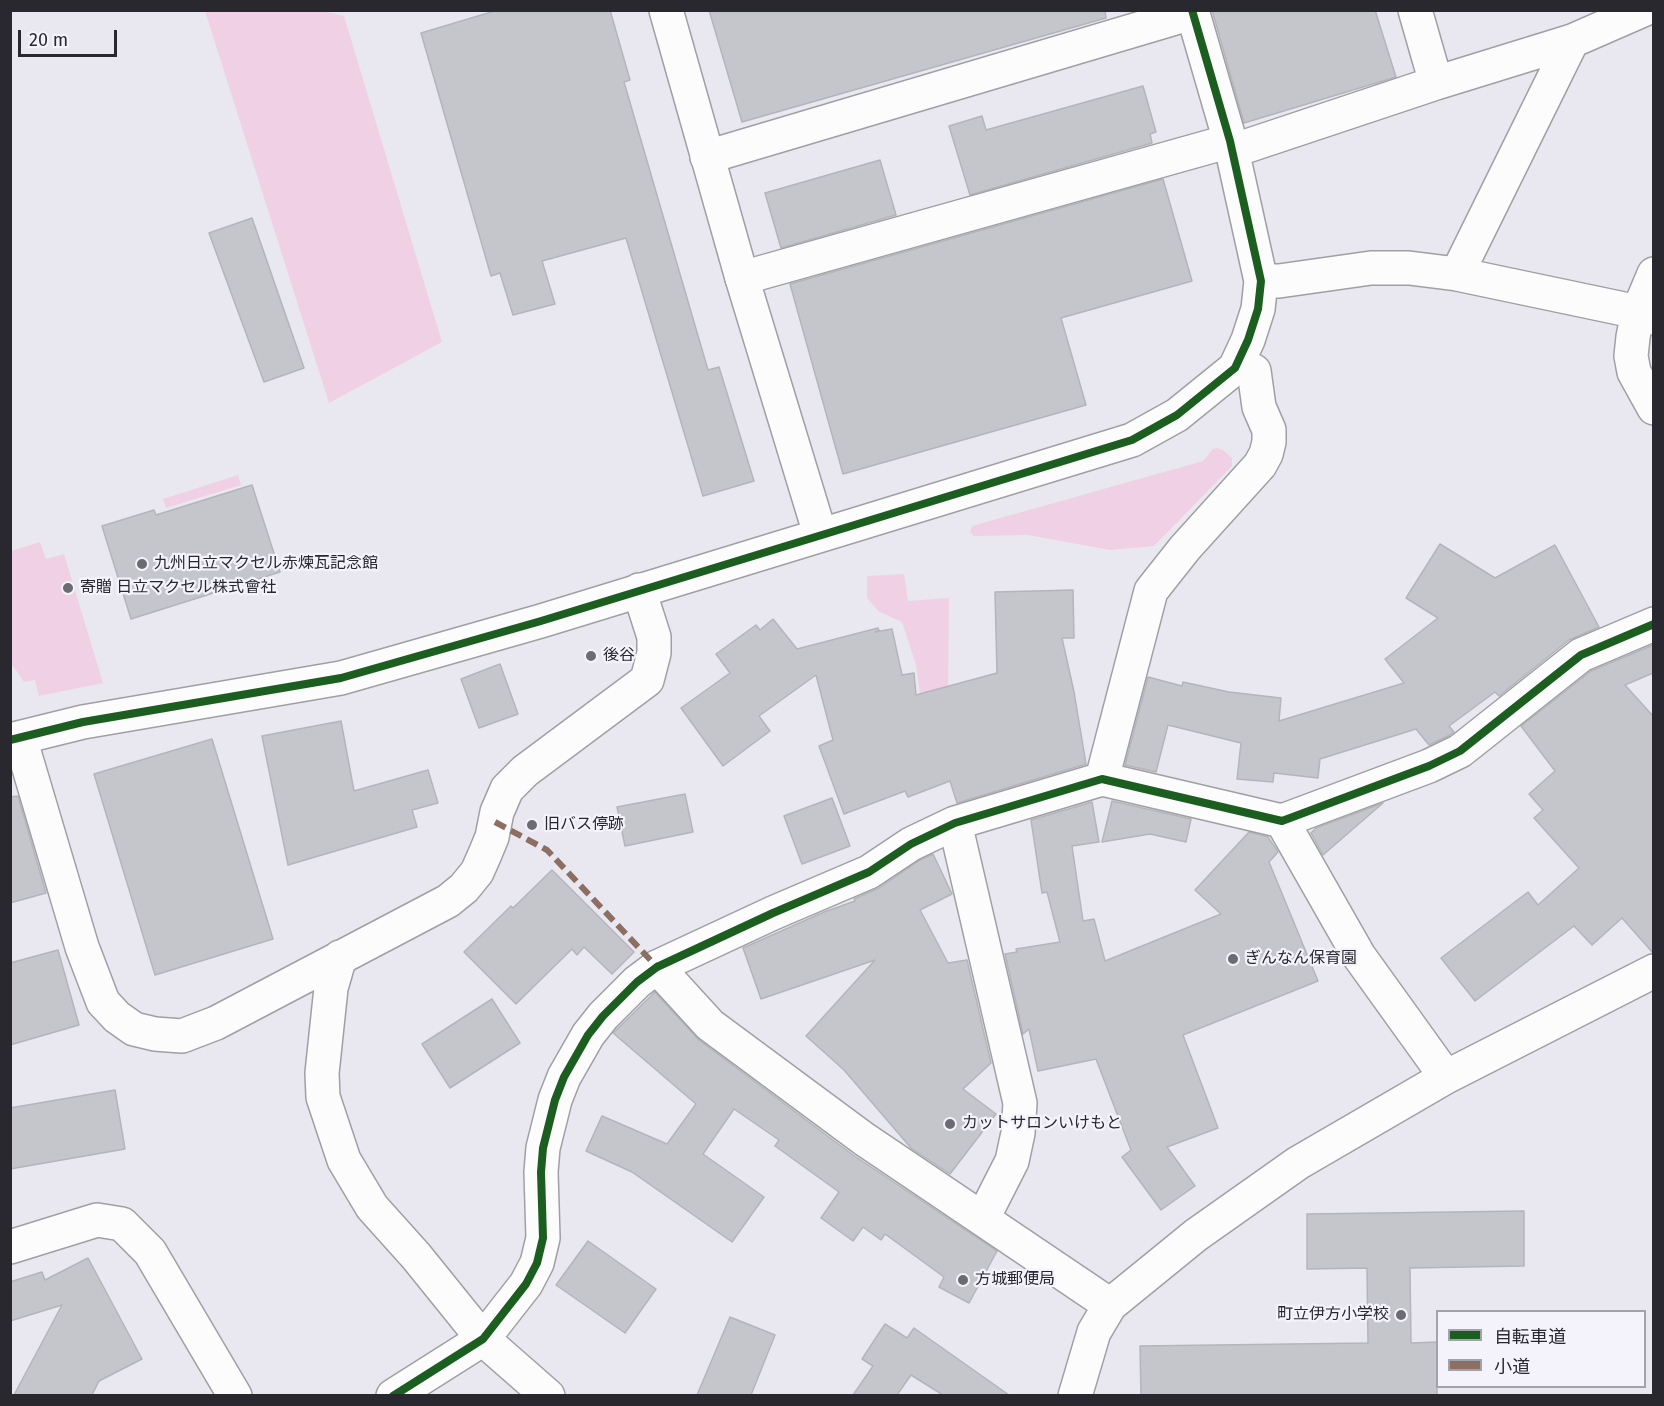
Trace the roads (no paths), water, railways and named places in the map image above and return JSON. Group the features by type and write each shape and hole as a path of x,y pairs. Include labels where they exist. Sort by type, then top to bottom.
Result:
{"street":[{"path":"666,10 706,157 820,534"},
{"path":"1415,10 1436,83"},
{"path":"742,278 1231,146 1572,41 1643,10"},
{"path":"639,590 654,638 654,653 647,680 525,771 507,789 477,872 464,888 448,901 216,1023 182,1036 155,1034 134,1029 103,1002 82,947 15,739 83,722 341,678 541,621 639,590 820,534 1132,440 1177,415 1235,368 1248,340 1258,309 1261,281 1231,146 1192,12 706,157"},
{"path":"1457,274 1572,41"},
{"path":"1261,281 1279,281 1371,268 1409,268 1457,274 1646,315"},
{"path":"1653,274 1646,315 1633,337 1631,356 1634,372 1653,408"},
{"path":"1102,779 1151,591 1185,548 1260,465 1266,454 1269,430 1259,407 1254,371 1235,368"},
{"path":"393,1395 483,1339 526,1284 537,1263 543,1239 541,1172 543,1148 555,1100 564,1077 588,1035 603,1016 637,982 657,967 773,913 869,872 911,844 956,823 1102,779 1282,821 1429,766 1460,750 1581,655 1653,624"},
{"path":"1282,821 1359,956 1446,1077"},
{"path":"956,823 1020,1103 1018,1133 1012,1161 983,1218"},
{"path":"340,957 331,988 322,1073 323,1097 344,1160 372,1207 416,1256 483,1339 548,1395"},
{"path":"657,967 710,1025 864,1139 1110,1305"},
{"path":"1075,1395 1094,1332 1110,1305 1196,1235 1298,1164 1446,1077 1653,971"},
{"path":"10,1247 97,1220 122,1224 150,1252 235,1395"}],"place":[{"name":"九州日立マクセル赤煉瓦記念館","path":"142,564"},
{"name":"寄贈 日立マクセル株式會社","path":"68,588"},
{"name":"後谷","path":"591,656"},
{"name":"旧バス停跡","path":"532,825"},
{"name":"ぎんなん保育園","path":"1233,959"},
{"name":"カットサロンいけもと","path":"950,1124"},
{"name":"方城郵便局","path":"963,1280"},
{"name":"町立伊方小学校","path":"1401,1315"}]}
